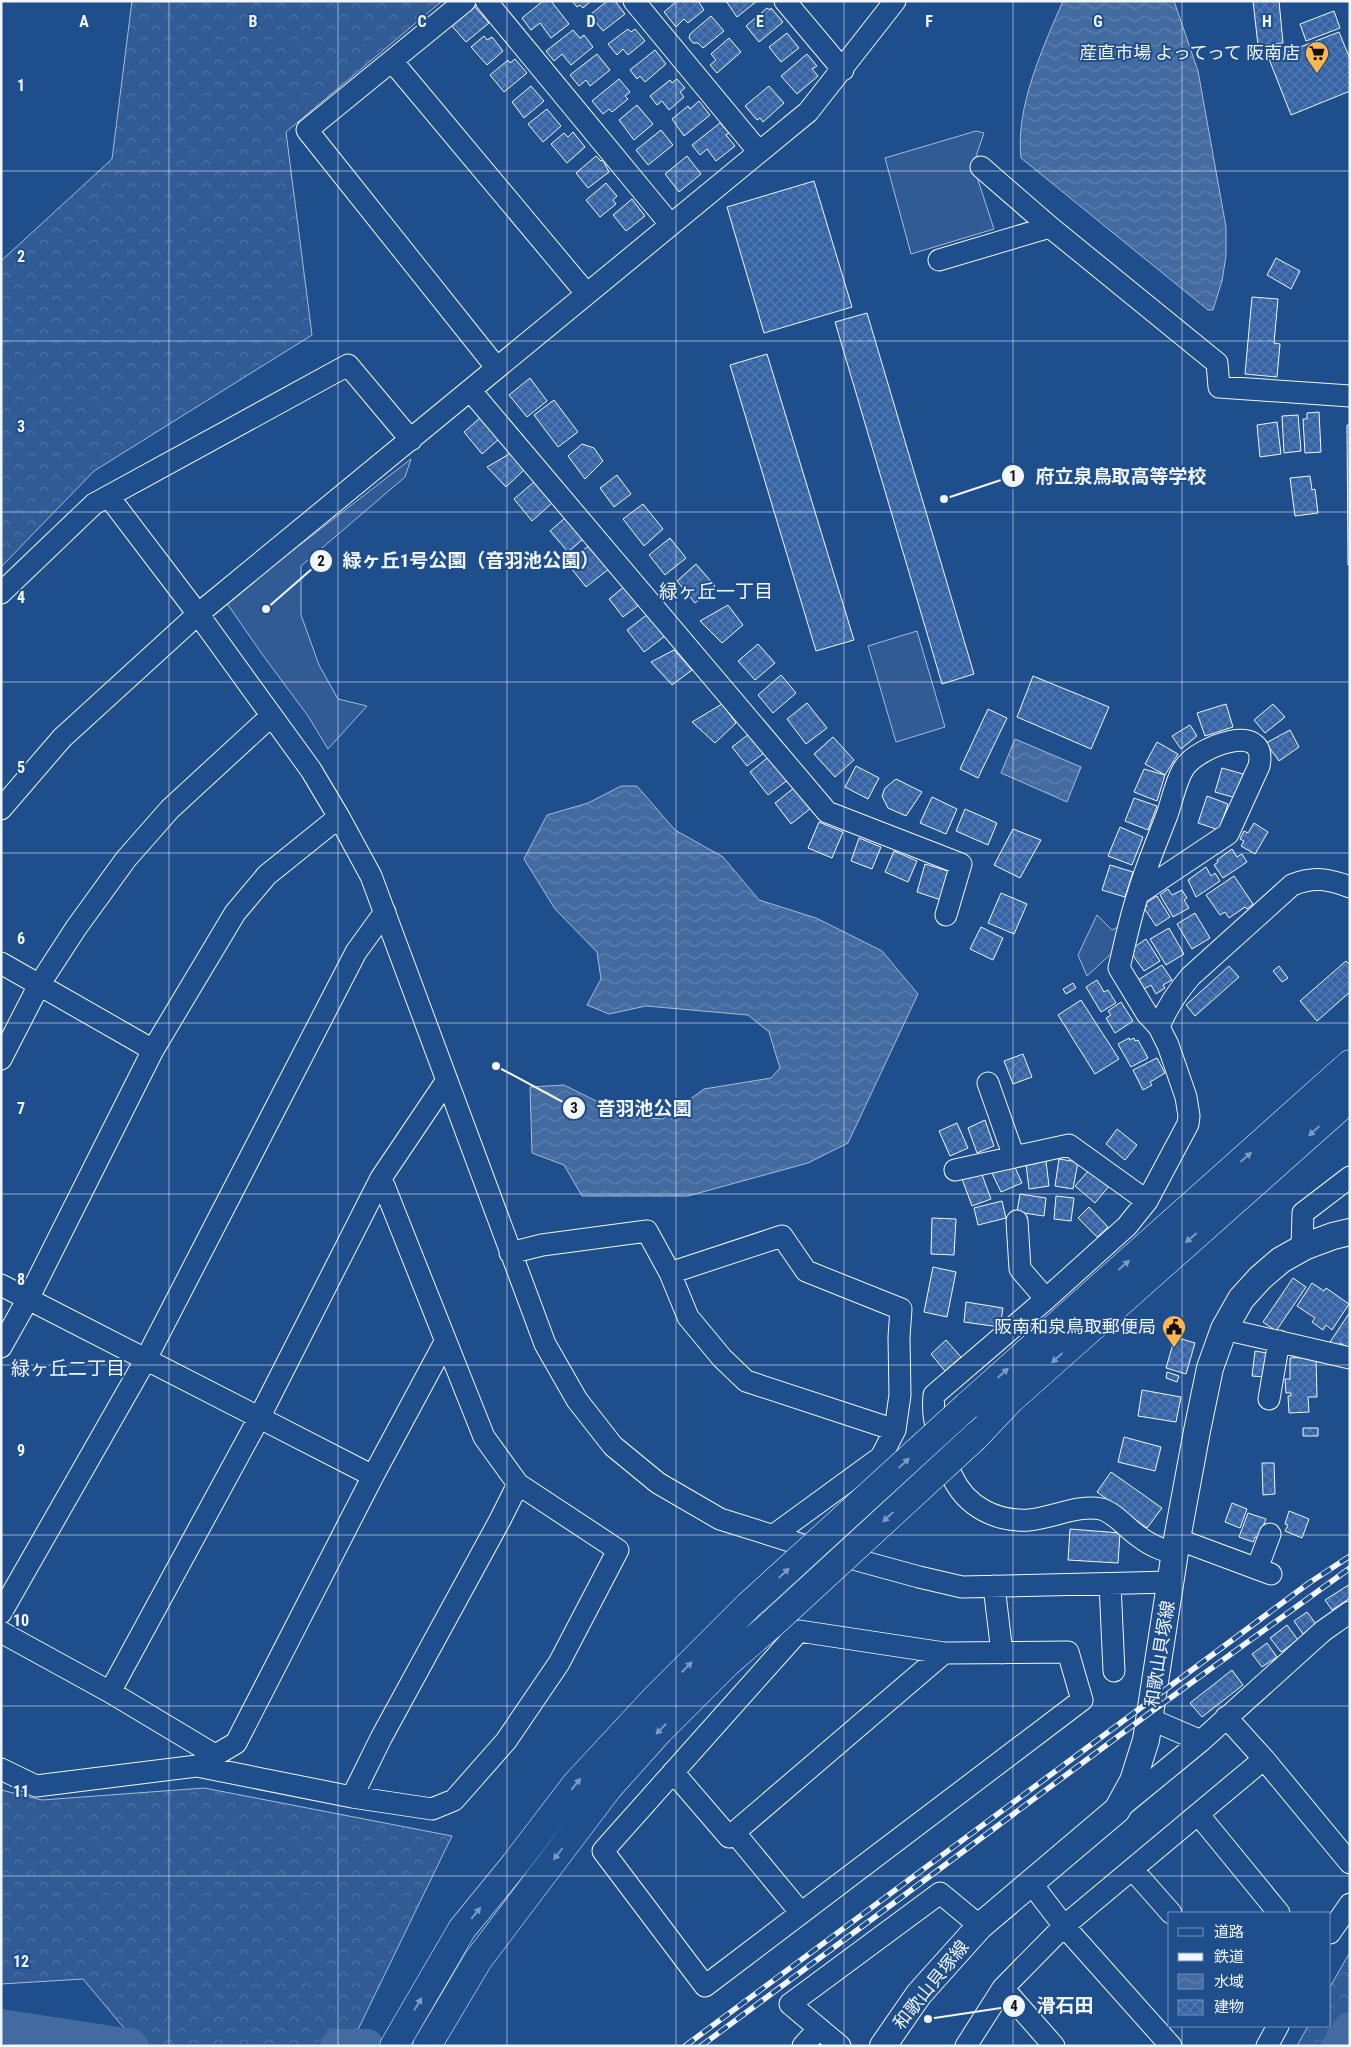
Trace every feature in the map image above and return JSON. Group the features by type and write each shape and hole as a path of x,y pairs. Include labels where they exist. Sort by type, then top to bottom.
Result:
{"highway":[{"path":"394,2046 462,1930 576,1784 652,1701 748,1606 967,1406 1350,1064"},
{"path":"427,2046 478,1960 608,1788 659,1731 727,1663 975,1437 1010,1400 1350,1098"}],"main road":[{"name":"和歌山貝塚線","path":"883,2046 920,1994 980,1926 1117,1810 1133,1781 1146,1740 1172,1582 1176,1546 1210,1368 1224,1329 1241,1299 1260,1278 1281,1260 1302,1248 1333,1236 1350,1232"}],"street":[{"path":"466,1 307,130 496,368"},
{"path":"486,1 670,224"},
{"path":"634,1 759,152"},
{"path":"785,1 843,70"},
{"path":"1,808 62,738 198,614 808,112 843,70 895,1"},
{"path":"392,61 586,293"},
{"path":"981,168 1050,227 1217,363 1219,387 1350,396"},
{"path":"939,260 1050,227"},
{"path":"1,593 94,504 110,497 348,365 411,440"},
{"path":"470,390 827,812 961,864 946,915"},
{"path":"110,497 311,770 371,876 545,1344 577,1400 613,1446 658,1483 720,1519 919,1578 962,1587 1172,1582"},
{"path":"1,1059 39,985 76,928 132,852 170,808 271,716"},
{"path":"1138,894 1228,834 1259,766 1260,754 1253,744 1247,740 1235,740 1205,749 1184,768 1138,894 1119,968 1147,1014 1159,1027 1168,1045 1186,1097 1189,1116 1188,1124 1147,1202 1127,1226 1046,1300 934,1395 932,1413 953,1477 965,1497 985,1513 1013,1520 1022,1520 1088,1508 1101,1509 1108,1512 1153,1546 1176,1546 1264,1572 1270,1534"},
{"path":"1,1347 28,1299 153,1050 235,913 267,875 339,818"},
{"path":"1159,1027 1172,999 1191,976 1284,891 1301,882 1320,878 1330,879 1350,887"},
{"path":"1,1613 146,1359 356,952 385,912"},
{"path":"1,963 153,1050"},
{"path":"110,1692 259,1418 381,1178 447,1080"},
{"path":"988,1083 1014,1157"},
{"path":"955,1170 1069,1145 1147,1202"},
{"path":"1302,1248 1303,1213 1350,1176"},
{"path":"1,1632 110,1692 206,1761 352,1797 432,1809 454,1800 506,1741 559,1663 618,1550 518,1484 484,1437 381,1178"},
{"path":"1017,1221 1020,1268 1046,1300"},
{"path":"510,1252 542,1245 647,1231 670,1273 688,1317 722,1358 746,1381 896,1430"},
{"path":"670,1273 782,1236 806,1271 901,1308 899,1337 900,1394 896,1430 881,1457 774,1535"},
{"path":"1,1285 373,1476"},
{"path":"1224,1329 1350,1358"},
{"path":"1269,1400 1279,1341"},
{"path":"1,1769 36,1786 206,1761 236,1743 373,1476 445,1342"},
{"path":"352,1797 381,1738 518,1484"},
{"path":"1110,1584 1114,1671"},
{"path":"994,1586 1002,1653"},
{"path":"1117,1810 1201,1741 1323,1631 1350,1612"},
{"path":"799,1631 944,1653 1068,1652 1082,1700 705,1986 603,1851 799,1631"},
{"path":"673,1772 729,1837 944,1653"},
{"path":"1226,1717 1264,1759 1350,1863"},
{"path":"1150,1719 1201,1741"},
{"path":"966,2046 1002,1988 1064,1926 1264,1759"},
{"path":"1198,1814 1278,1912"},
{"path":"734,1832 801,1914"},
{"path":"1133,1870 1170,1912"},
{"path":"1030,1883 1064,1926 1170,2046"},
{"path":"840,2046 790,2004 940,1893 980,1926"},
{"path":"1331,1932 1350,1904"},
{"path":"1002,1988 1054,2046"},
{"path":"803,2046 819,2028"}],"green space":[{"path":"132,1 442,1 286,132 312,335 94,471 1,567 1,261 112,159"},
{"path":"204,1788 452,1836 350,2046 139,2046 83,1979 1,1984 1,1790 42,1800"},
{"path":"1350,1952 1350,2046 1297,2046 1307,2027 1331,2027 1331,1985"}],"shaded area":[{"path":"976,131 984,133 973,165 994,229 911,254 885,158"},
{"path":"411,459 405,477 301,566 301,615 319,665 338,699 367,706 328,749 308,716 226,602"},
{"path":"917,631 945,727 896,742 868,646"},
{"path":"1097,915 1112,930 1120,926 1113,952 1087,976 1078,955"}],"water":[{"path":"1063,1 1174,1 1198,71 1226,227 1226,256 1222,281 1213,310 1208,310 1021,158 1020,139 1026,98 1039,58"},
{"path":"1015,739 1081,767 1067,802 1001,773"},
{"path":"621,786 637,786 675,830 723,857 759,900 816,918 882,951 918,994 848,1143 808,1163 688,1196 582,1196 564,1165 532,1153 530,1087 564,1085 628,1117 663,1119 704,1089 771,1078 780,1068 769,1032 748,1015 646,1006 609,1014 587,1005 601,979 597,952 555,909 524,859 547,815 588,803"}],"building":[{"path":"543,1 551,1 569,24 551,38 540,23 531,30 522,18"},
{"path":"572,1 591,1 583,8 580,5 577,7"},
{"path":"607,1 615,1 625,14 603,31 590,15"},
{"path":"677,1 698,1 704,10 688,23 684,19 676,27 664,12"},
{"path":"726,1 757,1 737,17"},
{"path":"1253,1 1279,1 1283,43 1258,45"},
{"path":"474,6 489,23 466,42 451,25"},
{"path":"767,8 770,10 771,8 783,22 759,42 746,26"},
{"path":"1334,11 1340,28 1306,41 1300,24"},
{"path":"711,16 724,31 703,48 698,43 693,43 689,38 690,34"},
{"path":"628,29 631,32 635,29 645,41 628,55 623,49 617,55 608,44"},
{"path":"573,30 580,38 584,35 593,47 571,65 562,54 554,61 546,51"},
{"path":"1339,32 1350,59 1350,91 1291,115 1269,59"},
{"path":"787,33 799,48 781,62 769,47"},
{"path":"484,36 487,40 492,37 503,51 487,65 471,47"},
{"path":"729,38 741,52 717,73 710,65 716,60 711,54"},
{"path":"655,50 666,64 645,82 640,76 637,79 630,70"},
{"path":"597,54 610,70 590,86 586,80 579,86 570,75"},
{"path":"807,54 817,66 812,69 818,76 797,94 781,76"},
{"path":"515,59 527,73 504,92 490,75 508,60 510,63"},
{"path":"619,79 630,92 625,96 628,99 612,112 609,109 603,114 592,101"},
{"path":"677,79 685,88 680,92 684,97 669,110 662,101 657,105 650,96 670,80 672,83"},
{"path":"531,86 544,101 524,118 512,102"},
{"path":"769,86 784,103 763,122 760,118 757,120 745,106"},
{"path":"699,101 710,115 684,136 672,119 688,106 690,109"},
{"path":"637,105 653,124 634,140 619,120"},
{"path":"547,109 561,126 543,142 528,124"},
{"path":"720,123 729,133 726,135 735,146 716,161 707,149 700,155 692,145"},
{"path":"661,130 673,145 648,165 636,150"},
{"path":"573,132 585,147 567,163 551,144 564,133 568,137"},
{"path":"596,156 601,161 603,160 609,172 588,188 576,173"},
{"path":"687,156 701,174 679,192 665,174"},
{"path":"814,181 852,307 764,333 727,207"},
{"path":"606,183 617,196 613,200 616,204 600,217 586,200"},
{"path":"632,199 645,216 626,231 613,215"},
{"path":"1276,258 1300,271 1291,289 1267,275"},
{"path":"1252,297 1278,299 1274,343 1280,344 1277,377 1245,374"},
{"path":"867,313 974,674 942,684 835,322"},
{"path":"767,354 854,640 816,651 730,365"},
{"path":"530,378 547,401 527,417 509,395"},
{"path":"554,400 578,432 558,447 534,415"},
{"path":"1319,412 1321,452 1305,453 1303,419 1307,419 1307,413"},
{"path":"1298,415 1301,451 1284,453 1282,416"},
{"path":"481,417 499,439 482,454 464,432"},
{"path":"1277,422 1281,454 1260,457 1257,425"},
{"path":"1347,425 1350,425 1350,565 1348,565"},
{"path":"582,444 594,448 603,461 585,479 568,456"},
{"path":"511,453 524,470 506,487 487,467"},
{"path":"617,475 631,494 614,507 600,488"},
{"path":"1310,476 1312,490 1315,489 1318,513 1295,516 1290,478"},
{"path":"534,482 552,503 532,521 514,499"},
{"path":"643,504 663,529 644,546 623,519"},
{"path":"565,518 583,539 568,552 550,531"},
{"path":"670,538 686,558 665,575 649,555"},
{"path":"591,544 610,568 586,587 567,563"},
{"path":"696,564 715,586 695,603 677,581"},
{"path":"625,586 639,605 623,617 609,599"},
{"path":"728,605 743,625 722,643 700,621"},
{"path":"648,614 665,636 644,652 627,630"},
{"path":"758,644 775,663 755,680 738,661"},
{"path":"674,650 692,670 672,685 651,662"},
{"path":"781,675 796,693 773,713 758,695"},
{"path":"1033,676 1109,707 1091,749 1017,717"},
{"path":"807,703 827,728 806,744 787,719"},
{"path":"722,704 736,723 715,743 692,722"},
{"path":"1226,704 1233,727 1205,736 1197,713"},
{"path":"1273,704 1285,717 1265,733 1254,720"},
{"path":"988,709 1007,718 978,778 960,769"},
{"path":"1190,725 1197,736 1181,749 1172,736"},
{"path":"1290,730 1299,747 1279,761 1266,743"},
{"path":"749,734 764,753 747,766 732,747"},
{"path":"833,737 854,760 835,777 814,754"},
{"path":"1157,742 1178,754 1165,775 1145,764"},
{"path":"771,755 789,779 768,795 750,772"},
{"path":"856,766 879,778 868,799 845,787"},
{"path":"1222,768 1243,774 1236,798 1215,792"},
{"path":"1144,769 1165,775 1157,801 1134,792"},
{"path":"896,779 922,792 906,816 888,808 882,796 885,788"},
{"path":"795,787 811,808 791,824 775,803"},
{"path":"1207,796 1228,804 1219,830 1198,823"},
{"path":"932,797 957,809 946,834 920,823"},
{"path":"1134,798 1157,806 1148,830 1125,821"},
{"path":"965,809 997,823 988,845 956,831"},
{"path":"819,822 843,832 832,858 808,848"},
{"path":"1254,823 1268,832 1255,854 1241,846 1244,841 1240,839 1244,831 1248,833"},
{"path":"1120,827 1143,837 1132,865 1108,856"},
{"path":"1013,829 1041,840 1020,878 994,865"},
{"path":"859,838 881,847 872,869 851,861"},
{"path":"1232,849 1237,857 1242,854 1247,862 1223,878 1214,865 1218,862 1217,860"},
{"path":"894,851 917,861 908,882 885,872"},
{"path":"925,864 951,872 944,901 917,892"},
{"path":"1110,865 1133,872 1125,897 1102,890"},
{"path":"1206,867 1211,876 1215,873 1220,881 1196,897 1188,880"},
{"path":"1234,876 1253,904 1229,918 1225,912 1220,915 1206,895"},
{"path":"1168,889 1172,895 1182,890 1187,898 1184,900 1189,908 1173,917 1160,895"},
{"path":"1001,893 1027,904 1014,934 988,923"},
{"path":"1157,896 1170,917 1156,926 1144,908 1147,906 1146,903"},
{"path":"1195,913 1210,938 1192,949 1177,924"},
{"path":"981,927 1003,938 993,960 970,949"},
{"path":"1169,928 1184,954 1166,965 1150,939"},
{"path":"1146,939 1160,961 1144,971 1132,954 1135,951 1133,948"},
{"path":"1346,961 1350,965 1350,992 1317,1021 1300,1001"},
{"path":"1162,965 1172,980 1163,985 1165,988 1156,994 1151,985 1144,989 1138,980"},
{"path":"1229,966 1239,977 1195,1016 1186,1005"},
{"path":"1279,966 1288,978 1282,982 1273,971"},
{"path":"1097,980 1104,992 1108,990 1116,1003 1101,1012 1086,987"},
{"path":"1073,983 1076,988 1066,994 1063,989"},
{"path":"1081,1000 1119,1059 1095,1074 1058,1015"},
{"path":"1121,1002 1133,1021 1115,1033 1106,1018 1111,1015 1108,1011"},
{"path":"1129,1038 1130,1040 1134,1038 1135,1041 1138,1040 1148,1058 1131,1067 1118,1044"},
{"path":"1023,1054 1032,1077 1013,1084 1004,1061"},
{"path":"1157,1058 1165,1073 1150,1082 1152,1085 1143,1090 1133,1070"},
{"path":"985,1120 994,1146 977,1153 968,1128"},
{"path":"957,1123 968,1148 950,1156 939,1131"},
{"path":"1117,1129 1137,1145 1125,1160 1106,1144"},
{"path":"1059,1159 1078,1162 1073,1189 1055,1186"},
{"path":"1046,1161 1049,1186 1029,1189 1026,1164"},
{"path":"1013,1163 1022,1183 1001,1192 992,1173"},
{"path":"1090,1169 1109,1186 1095,1203 1075,1186"},
{"path":"981,1172 991,1199 972,1206 962,1179"},
{"path":"1020,1194 1046,1198 1044,1216 1017,1212"},
{"path":"1056,1196 1074,1198 1071,1221 1054,1219"},
{"path":"1002,1201 1006,1218 978,1225 974,1208"},
{"path":"1089,1207 1108,1227 1097,1237 1078,1218"},
{"path":"932,1218 956,1219 954,1255 931,1254"},
{"path":"933,1267 956,1272 947,1317 924,1312"},
{"path":"1293,1278 1306,1287 1276,1331 1263,1322"},
{"path":"1312,1283 1324,1291 1326,1288 1349,1304 1332,1330 1326,1325 1323,1330 1312,1322 1315,1318 1297,1306"},
{"path":"966,1302 1003,1308 1000,1327 964,1322"},
{"path":"1350,1312 1350,1349 1340,1343 1337,1347 1330,1342"},
{"path":"1175,1337 1195,1343 1186,1374 1166,1368"},
{"path":"946,1340 961,1357 945,1371 931,1354"},
{"path":"1255,1351 1267,1353 1264,1377 1252,1376"},
{"path":"1316,1357 1317,1397 1308,1397 1309,1412 1289,1413 1288,1396 1291,1396 1291,1393 1286,1393 1285,1379 1290,1379 1290,1358"},
{"path":"1167,1372 1179,1376 1177,1382 1166,1378"},
{"path":"1142,1390 1181,1397 1176,1422 1138,1416"},
{"path":"1303,1428 1318,1428 1318,1436 1303,1436"},
{"path":"1124,1437 1161,1447 1155,1471 1118,1462"},
{"path":"1262,1463 1274,1463 1275,1494 1263,1495"},
{"path":"1111,1472 1162,1508 1147,1528 1097,1492"},
{"path":"1232,1503 1247,1509 1240,1528 1225,1522"},
{"path":"1289,1511 1309,1519 1302,1538 1285,1531 1288,1525 1285,1524"},
{"path":"1248,1513 1266,1519 1259,1538 1255,1537 1253,1542 1239,1537"},
{"path":"1070,1529 1120,1533 1118,1563 1068,1560"},
{"path":"1350,1584 1350,1598 1332,1610 1325,1600"},
{"path":"1307,1612 1316,1624 1303,1634 1294,1621"},
{"path":"1287,1625 1298,1640 1281,1652 1270,1638"},
{"path":"1267,1643 1277,1657 1262,1667 1252,1654"},
{"path":"1232,1670 1243,1685 1202,1717 1190,1703"}],"waterway":[{"path":"1,2026 131,2046"},
{"path":"1339,2046 1350,2029"},
{"path":"338,2046 367,2046"}],"railway":[{"path":"685,2046 1309,1583 1350,1556"},
{"path":"701,2046 1151,1712 1350,1568"}],"place":[{"name":"産直市場 よってって 阪南店","path":"1317,74"},
{"name":"府立泉鳥取高等学校","path":"944,499"},
{"name":"緑ヶ丘1号公園（音羽池公園）","path":"266,609"},
{"name":"音羽池公園","path":"496,1066"},
{"name":"阪南和泉鳥取郵便局","path":"1174,1348"},
{"name":"滑石田","path":"928,2019"}],"district":[{"name":"緑ヶ丘一丁目","path":"716,591"},
{"name":"緑ヶ丘二丁目","path":"68,1368"}]}
